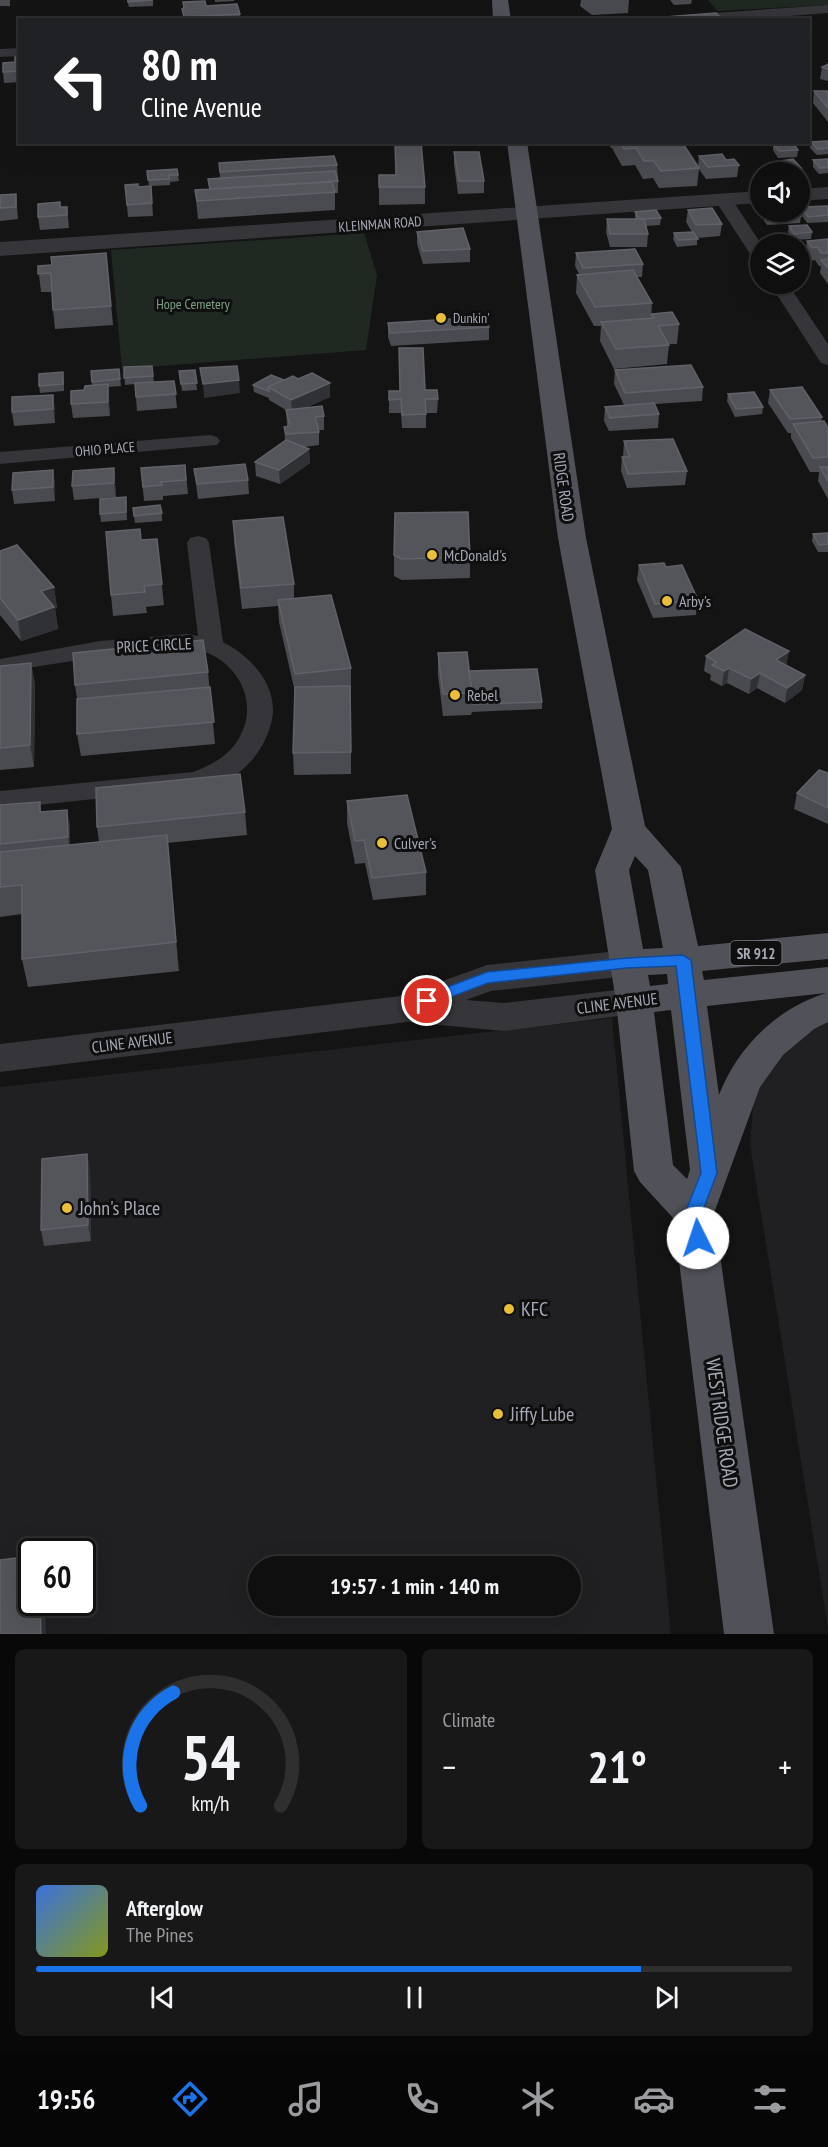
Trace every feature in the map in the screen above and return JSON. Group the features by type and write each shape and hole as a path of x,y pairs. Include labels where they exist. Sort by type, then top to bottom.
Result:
{"main road":[{"path":"500,0 502,18"},
{"name":"RIDGE ROAD","path":"517,144 525,215 574,549 629,829"},
{"path":"685,978 664,867 629,829 612,870 634,1001 654,1171 694,1213"},
{"name":"CLINE AVENUE","path":"634,1001 685,978 828,946"},
{"name":"CLINE AVENUE","path":"627,963 685,978 828,980"},
{"name":"WEST RIDGE ROAD","path":"685,978 709,1173 694,1213 749,1634"},
{"path":"709,1173 743,1082 770,1045 801,1019 828,1006"}],"street":[{"path":"703,0 717,17"},
{"path":"702,18 828,9"},
{"path":"0,53 18,52"},
{"path":"810,194 828,193"},
{"name":"KLEINMAN ROAD","path":"0,249 525,215 750,198"},
{"path":"724,200 750,240"},
{"path":"786,294 828,358"},
{"name":"OHIO PLACE","path":"0,458 210,441"},
{"path":"198,543 211,645"},
{"name":"PRICE CIRCLE","path":"0,666 99,648 187,641 211,645 233,657 249,675 259,696 260,712 255,736 245,752 224,770 197,780 0,800"},
{"name":"CLINE AVENUE","path":"407,1009 487,978 627,963"},
{"name":"CLINE AVENUE","path":"0,1058 407,1009 504,1017 634,1001"}],"shaded area":[{"path":"612,1018 671,1634 0,1634 0,1087"},
{"path":"828,1019 828,1628 750,1145 754,1096 783,1050"}],"green space":[{"path":"708,0 828,0 828,5 717,11"},
{"name":"Hope Cemetery","path":"364,233 377,275 366,350 122,369 111,250"}],"building":[{"path":"128,0 153,0 128,2"},
{"path":"205,1 206,6 237,4 240,14 184,17 183,2"},
{"path":"716,13 721,18 652,18"},
{"path":"15,57 18,57 18,71 3,72 3,63 15,62"},
{"path":"814,91 828,91 828,108"},
{"path":"828,141 828,148 817,149 811,142"},
{"path":"395,144 421,144 425,187 379,187 379,175 396,175"},
{"path":"621,144 683,144 699,168 661,171 654,161 644,161 636,148 624,149"},
{"path":"773,144 794,144 798,150 779,151"},
{"path":"454,152 479,152 484,181 459,181"},
{"path":"722,154 726,160 734,159 739,165 708,167 699,156"},
{"path":"334,156 337,165 220,172 219,163"},
{"path":"793,159 796,162 775,162"},
{"path":"828,159 828,167 820,168 813,160"},
{"path":"177,169 178,175 169,175 169,179 148,180 147,171"},
{"path":"335,171 338,181 210,189 208,179"},
{"path":"332,182 335,192 197,201 195,190"},
{"path":"138,184 138,187 151,186 152,203 127,205 125,185"},
{"path":"16,194 16,207 0,208 0,195"},
{"path":"60,202 60,207 67,207 67,215 38,217 38,204"},
{"path":"828,206 828,215 810,217 810,207"},
{"path":"712,208 722,224 696,225 688,210"},
{"path":"656,210 661,218 639,219 635,212"},
{"path":"607,219 644,219 648,234 610,234"},
{"path":"807,225 812,232 794,234 789,226"},
{"path":"463,228 470,249 423,251 417,232"},
{"path":"693,232 698,239 678,240 674,233"},
{"path":"828,239 828,253 821,253 817,247 812,248 810,241"},
{"path":"635,249 643,264 583,268 576,253"},
{"path":"106,253 111,306 53,310 51,273 38,274 38,266 52,265 51,257"},
{"path":"828,259 828,268 821,260"},
{"path":"633,270 652,303 595,307 577,275"},
{"path":"672,312 679,324 658,326 669,345 616,349 601,322 654,318 651,314"},
{"path":"485,317 489,327 390,333 388,323"},
{"path":"399,348 423,348 425,390 437,390 438,399 425,399 426,414 402,415 401,399 389,400 389,391 400,391"},
{"path":"691,365 703,387 625,393 615,370"},
{"path":"152,366 153,376 124,378 124,367"},
{"path":"237,366 239,380 203,384 200,368"},
{"path":"119,369 120,379 92,382 91,371"},
{"path":"195,370 197,383 181,384 179,371"},
{"path":"63,372 63,384 39,386 39,374"},
{"path":"312,373 330,383 291,400 268,387 293,376 298,379"},
{"path":"271,375 284,380 268,387 269,391 253,385"},
{"path":"174,381 176,394 136,397 135,383"},
{"path":"108,384 108,402 71,404 71,391 84,390 85,386"},
{"path":"802,387 822,417 790,419 770,390"},
{"path":"754,392 763,407 736,409 728,394"},
{"path":"53,395 53,409 12,412 12,397"},
{"path":"654,403 659,414 610,418 605,407"},
{"path":"322,406 324,416 315,417 319,432 286,434 284,427 290,426 286,410"},
{"path":"824,421 828,428 828,457 813,458 793,424"},
{"path":"673,439 687,471 628,474 622,457 630,457 624,441"},
{"path":"286,440 309,449 279,470 255,462"},
{"path":"245,464 248,480 197,484 194,469"},
{"path":"185,465 186,480 161,482 162,485 143,487 141,468"},
{"path":"820,467 828,467 828,481"},
{"path":"114,468 114,483 72,486 73,471"},
{"path":"53,470 53,487 12,490 13,473"},
{"path":"126,497 126,512 100,514 100,499"},
{"path":"160,505 162,513 134,516 133,508"},
{"path":"468,512 470,557 402,559 394,555 395,513"},
{"path":"283,517 294,584 241,588 233,521"},
{"path":"140,529 141,540 157,539 162,584 144,586 145,592 111,595 106,532"},
{"path":"828,533 828,544 819,545 813,534"},
{"path":"17,545 54,587 41,591 54,607 18,620 0,598 0,551"},
{"path":"664,563 666,567 682,565 698,600 655,604 639,565"},
{"path":"331,595 351,668 295,674 278,600"},
{"path":"745,629 789,651 776,660 805,675 787,688 760,673 751,679 729,668 724,671 712,665 716,662 706,656"},
{"path":"203,640 208,672 75,685 73,653"},
{"path":"467,652 472,693 443,694 438,653"},
{"path":"31,663 30,745 0,748 0,666"},
{"path":"537,669 542,702 472,704 469,671"},
{"path":"350,686 351,752 293,753 295,687"},
{"path":"210,687 214,722 77,734 77,699"},
{"path":"819,770 828,773 828,808 797,793"},
{"path":"240,774 245,812 97,827 96,788"},
{"name":"Culver's","path":"407,795 426,872 372,878 364,840 355,841 347,801"},
{"path":"40,802 40,812 67,810 68,837 0,844 0,805"},
{"path":"167,835 176,942 22,959 22,885 0,887 0,852"},
{"name":"John's Place","path":"87,1154 88,1225 41,1230 42,1159"},
{"path":"18,1558 18,1616 40,1616 41,1634 0,1634 0,1560"}],"place":[{"name":"Dunkin'","path":"441,318"},
{"name":"McDonald's","path":"432,555"},
{"name":"Arby's","path":"667,601"},
{"name":"Rebel","path":"455,695"},
{"name":"Culver's","path":"382,843"},
{"name":"John's Place","path":"67,1208"},
{"name":"KFC","path":"509,1309"},
{"name":"Jiffy Lube","path":"498,1414"}],"route":[{"path":"427,1001 487,978 627,963 683,960 709,1173 694,1213 698,1238"}]}
